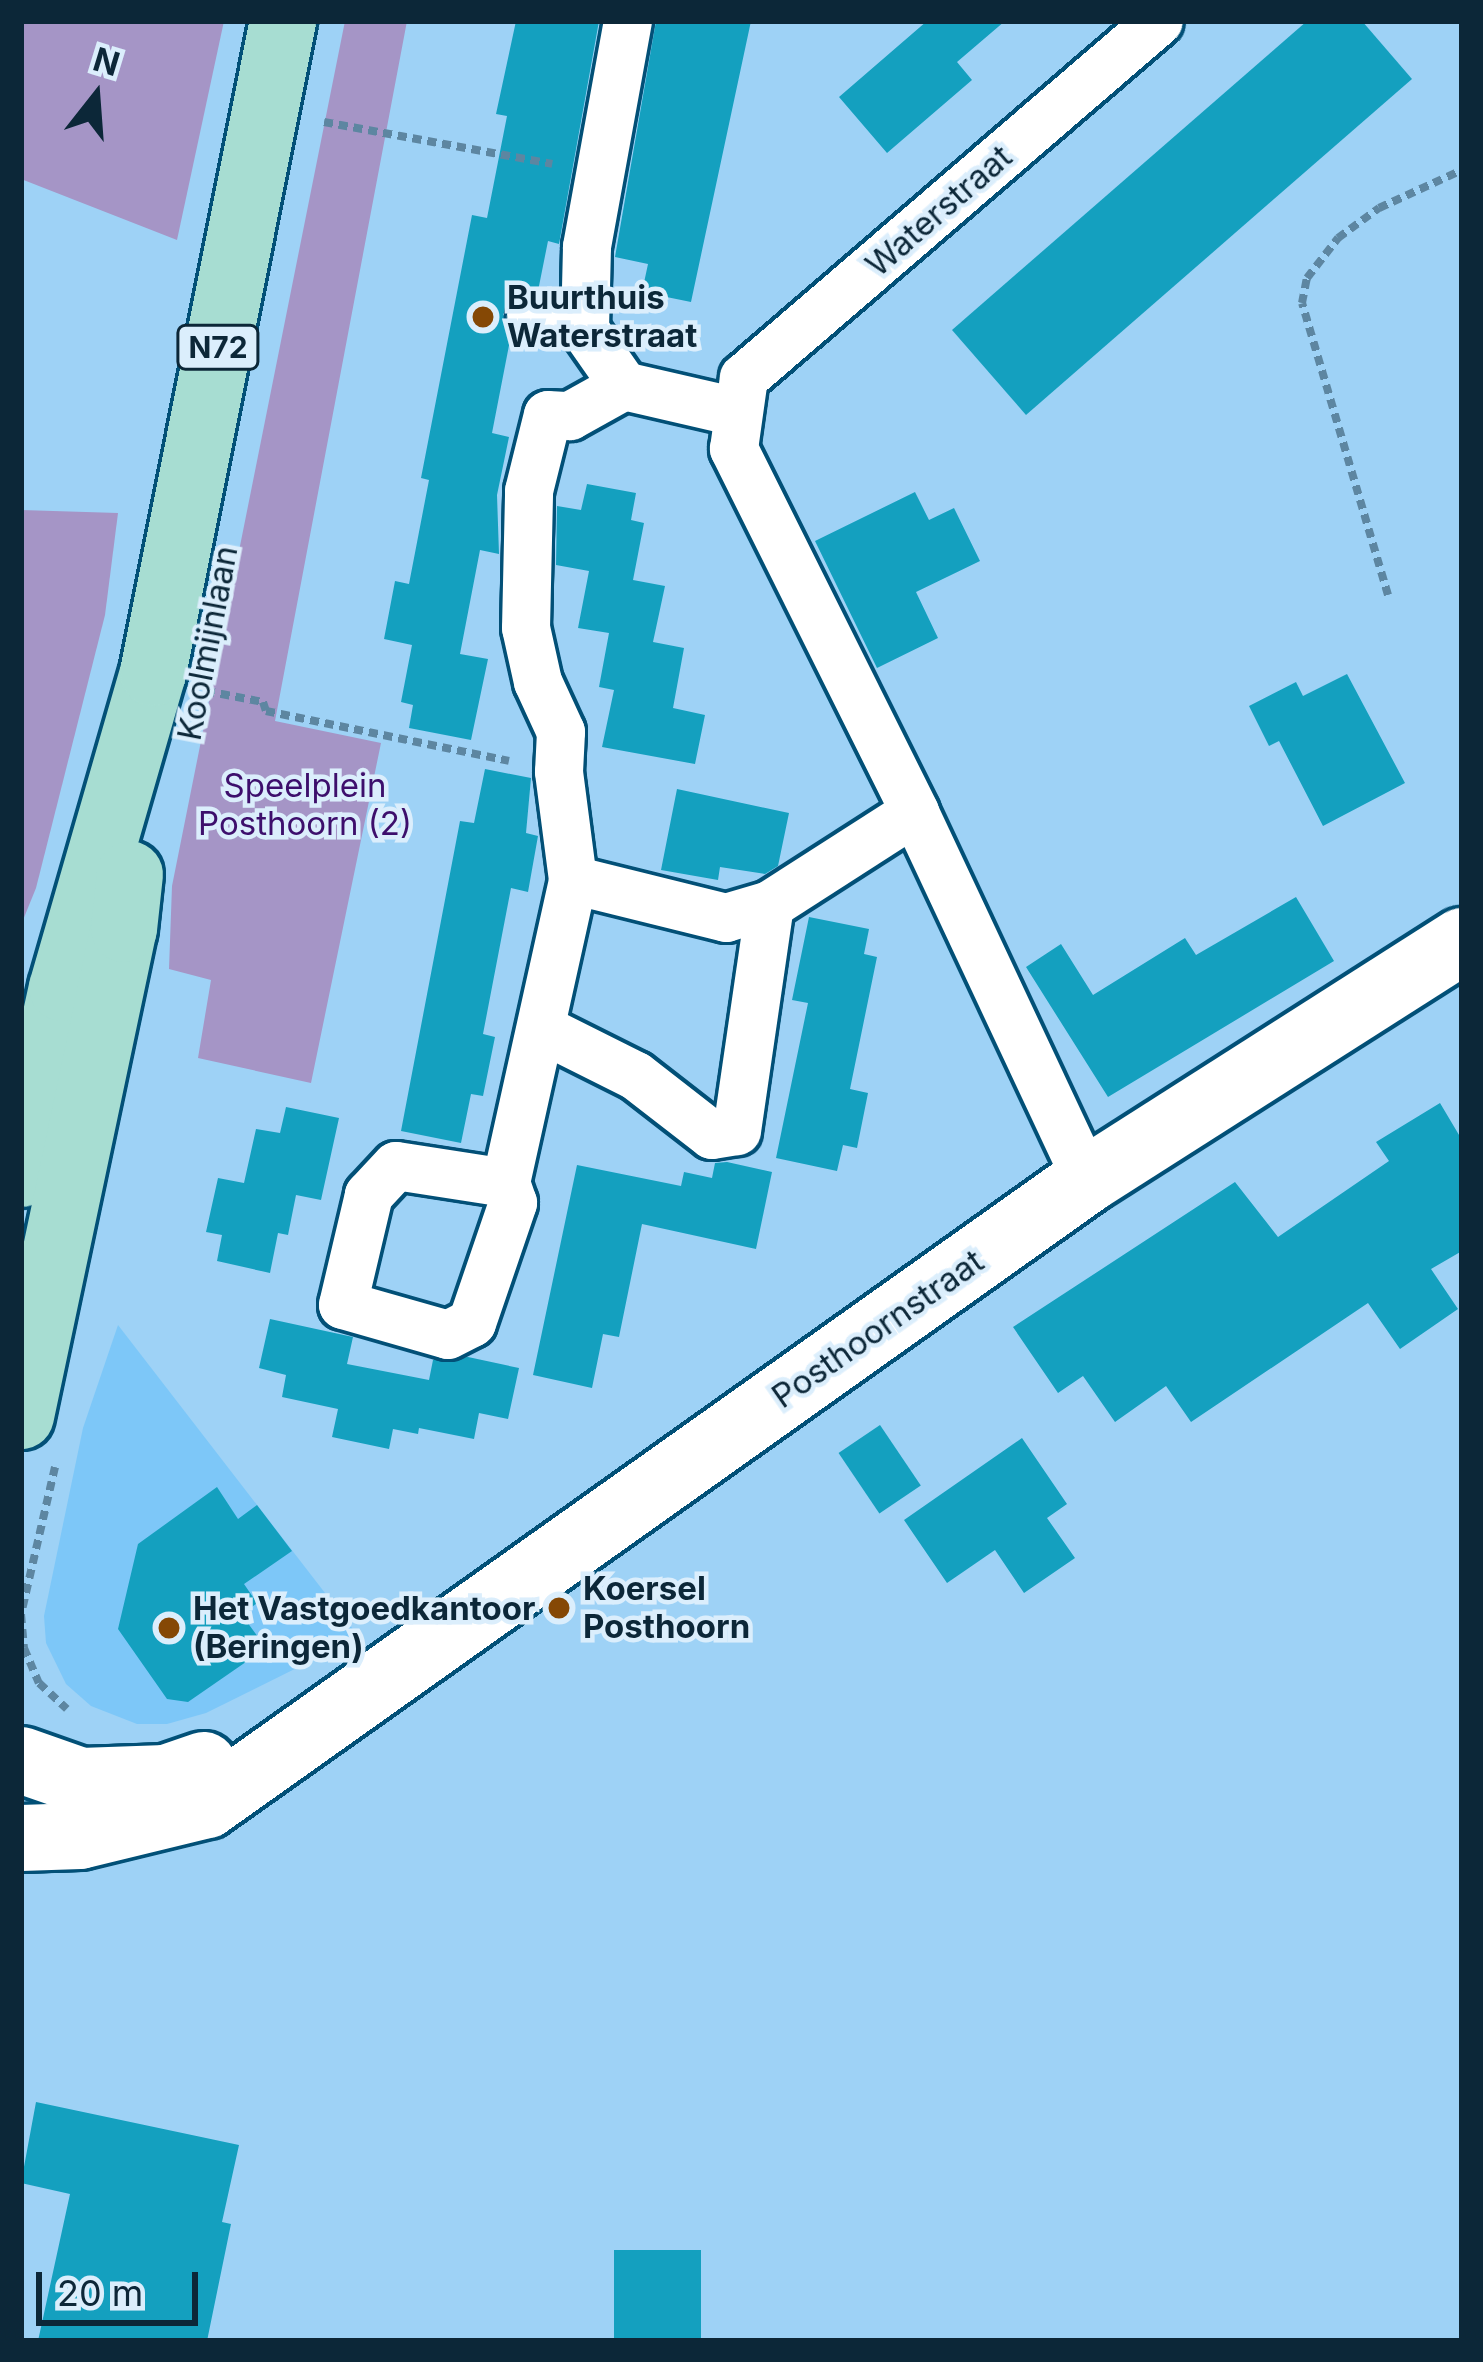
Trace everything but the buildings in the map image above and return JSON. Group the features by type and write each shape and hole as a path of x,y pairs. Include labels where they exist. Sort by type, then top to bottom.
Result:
{"main road":[{"name":"Koolmijnlaan","path":"38,1440 124,929 176,681 283,21"},
{"name":"Koolmijnlaan","path":"21,1174 62,988 176,681"}],"street":[{"path":"624,386 585,330 586,248 628,21"},
{"name":"Waterstraat","path":"737,412 744,378 1160,21"},
{"path":"506,1183 573,880 559,772 561,732 538,682 526,628 530,491 548,415 570,416 624,386 737,412 734,449 915,812 1087,1180"},
{"path":"573,880 726,918 770,905 915,812"},
{"path":"542,1029 636,1076 712,1135 737,1131 770,905"},
{"name":"Posthoornstraat","path":"21,1838 80,1836 207,1805 1087,1180 1462,941"},
{"name":"Posthoornstraat","path":"21,1760 81,1781 166,1778 304,1732"}],"lane":[{"path":"519,316 585,330"}],"path":[{"path":"314,120 600,173"},
{"path":"1388,595 1302,303 1306,278 1338,238 1379,208 1462,170"},
{"path":"176,681 263,702 266,711 559,772"},
{"path":"38,1440 21,1614 24,1648 39,1683 75,1717"}],"shaded area":[{"path":"118,1325 359,1637 206,1713 167,1724 137,1724 91,1706 66,1684 46,1643 44,1616 83,1428"}],"green space":[{"path":"21,21 224,21 177,240 21,179"},
{"name":"Speelplein Posthoorn (2)","path":"345,21 407,21 275,721 381,743 311,1083 198,1058 211,980 169,969 172,886"},
{"path":"21,510 118,513 105,615 36,888 21,925"}],"place":[{"name":"Buurthuis Waterstraat","path":"483,317"},
{"name":"Koersel Posthoorn","path":"559,1608"},
{"name":"Het Vastgoedkantoor (Beringen)","path":"169,1628"}]}
